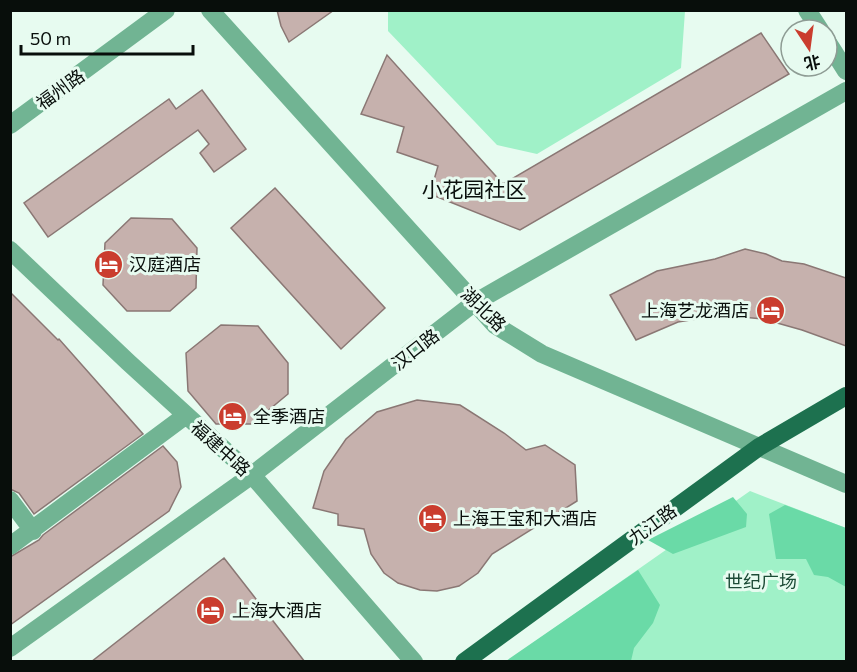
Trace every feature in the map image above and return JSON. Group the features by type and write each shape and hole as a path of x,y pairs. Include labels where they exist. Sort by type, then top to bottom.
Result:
{"main road":[{"name":"九江路","path":"464,662 759,447 846,396"}],"street":[{"name":"福州路","path":"10,125 166,10"},
{"name":"湖北路","path":"210,10 495,325 542,354 846,484"},
{"name":"汉口路","path":"10,648 252,475 474,303 846,91"},
{"name":"福建中路","path":"10,250 185,416 252,475 414,662"},
{"path":"10,546 185,416"},
{"path":"10,500 33,531"}],"green space":[{"path":"388,11 685,11 681,68 537,154 497,145 388,31"},
{"name":"世纪广场","path":"750,491 846,528 846,661 506,662"},
{"path":"733,497 747,514 746,527 673,554 648,540"},
{"path":"785,505 846,528 846,587 828,577 814,575 806,559 776,559 769,514"},
{"path":"638,570 660,605 653,623 634,648 631,661 506,661"}],"building":[{"path":"277,10 334,10 289,42 281,26"},
{"path":"761,33 779,59 779,78 782,78 520,230 430,194 438,166 397,152 404,127 361,114 387,55 503,184"},
{"path":"202,90 246,149 214,172 200,153 209,144 198,130 48,237 24,203 169,99 176,109"},
{"path":"275,188 385,308 341,349 231,228"},
{"path":"131,218 172,219 197,248 196,288 170,311 127,311 103,285 105,243"},
{"path":"745,249 782,261 804,264 846,278 846,346 763,319 721,315 678,322 636,340 610,295 657,271 715,259"},
{"path":"10,292 59,339 143,434 34,514 19,493 10,489"},
{"path":"221,325 258,326 288,363 288,394 252,424 216,424 188,391 186,353"},
{"path":"417,400 460,405 526,450 545,445 575,465 577,501 492,554 478,573 459,586 437,591 420,590 398,583 384,573 371,554 364,529 338,525 338,514 313,508 324,471 346,439 377,412"},
{"path":"163,446 177,462 181,487 169,511 10,625 10,557 39,540"},
{"name":"上海大酒店","path":"224,558 305,662 91,662"}],"place":[{"name":"汉庭酒店","path":"108,264"},
{"name":"上海艺龙酒店","path":"770,310"},
{"name":"全季酒店","path":"232,416"},
{"name":"上海王宝和大酒店","path":"432,518"},
{"name":"上海大酒店","path":"211,610"}],"district":[{"name":"小花园社区","path":"474,188"}]}
